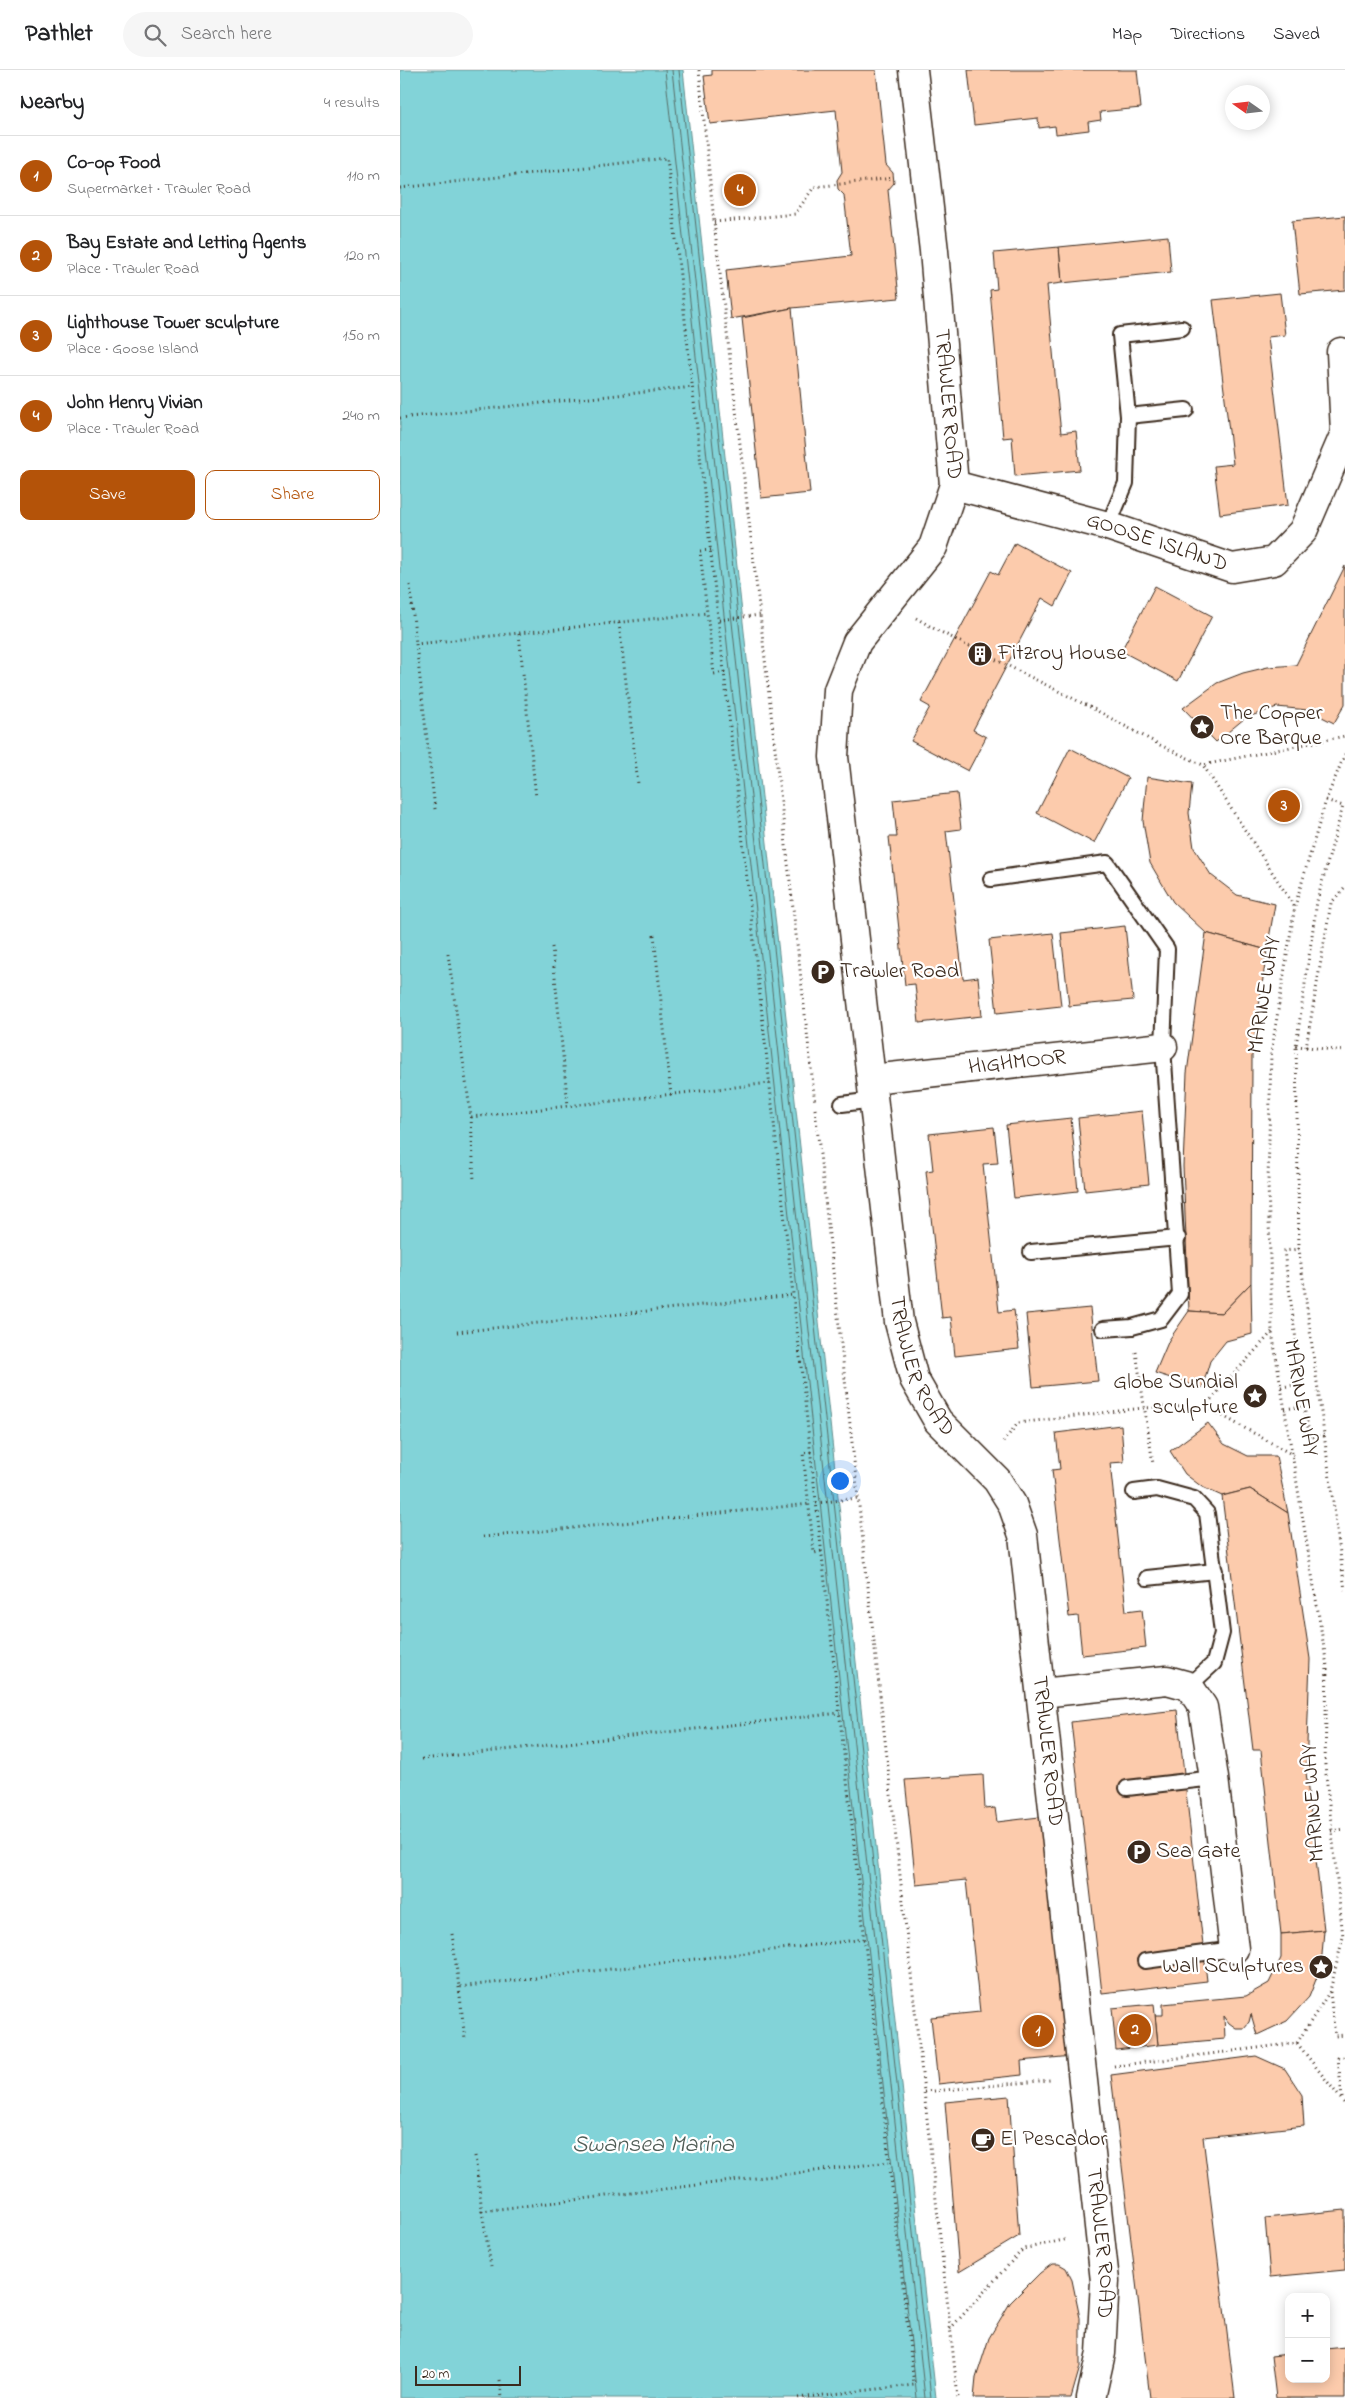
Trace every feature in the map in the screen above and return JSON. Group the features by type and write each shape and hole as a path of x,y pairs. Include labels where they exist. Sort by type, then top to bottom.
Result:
{"street":[{"name":"TRAWLER ROAD","path":"913,70 934,251 954,485 933,546 857,642 838,690 834,757 899,1322 914,1379 938,1421 997,1480 1012,1504 1023,1535 1105,2281 1101,2353 1091,2398"},
{"name":"GOOSE ISLAND","path":"954,485 1108,526 1232,568 1274,561 1303,531 1345,432 1341,352"},
{"name":"HIGHMOOR","path":"873,1089 1163,1047"},
{"path":"1041,1693 1167,1680 1189,1686 1203,1707 1214,1778 1234,1949"}],"lane":[{"path":"1108,526 1126,483 1128,416 1120,335 1182,328"},
{"path":"1128,416 1186,410"},
{"path":"991,879 1107,863 1167,949 1163,1047 1178,1238 1180,1294 1161,1319 1132,1327 1103,1329"},
{"path":"842,1104 873,1089"},
{"path":"1031,1252 1178,1238"},
{"path":"1134,1492 1157,1490 1194,1499 1207,1513 1222,1633 1214,1663 1189,1686"},
{"path":"1147,1578 1215,1571"},
{"path":"1127,1788 1214,1778"},
{"path":"1145,1961 1234,1949"}],"path":[{"path":"699,70 714,222 760,615 958,2398"},
{"path":"400,188 668,158 914,2385 797,2398"},
{"path":"714,222 795,214 814,187 894,178"},
{"path":"400,418 693,387"},
{"path":"711,550 700,551 714,674 725,672"},
{"path":"410,585 434,809"},
{"path":"891,601 933,628 1090,707 1160,745 1203,765 1294,906"},
{"path":"416,644 707,613"},
{"path":"719,620 760,615"},
{"path":"619,623 638,784"},
{"path":"519,634 536,798"},
{"path":"1203,765 1345,736"},
{"name":"MARINE WAY","path":"1297,2043 1330,1991 1342,1937 1324,1765 1327,1666 1294,1455 1272,1332 1268,1181 1270,1054 1294,906 1326,800 1345,754"},
{"path":"1326,800 1343,806 1317,901 1296,1046 1299,1250 1345,1590"},
{"path":"1306,1047 1330,903 1345,887"},
{"path":"654,935 671,1095"},
{"path":"552,947 568,1106"},
{"path":"448,954 471,1117 474,1181"},
{"path":"1296,1046 1345,1051"},
{"path":"471,1117 770,1084"},
{"path":"1281,1387 1302,1384 1284,1251 1299,1250"},
{"path":"457,1332 794,1295"},
{"path":"1132,1327 1157,1490"},
{"path":"1205,1406 1272,1332"},
{"path":"984,1467 1018,1423 1143,1408 1205,1406 1294,1455"},
{"path":"1285,1409 1304,1406 1310,1438 1325,1435"},
{"path":"811,1452 803,1453 814,1553 822,1552"},
{"path":"816,1503 858,1498"},
{"path":"482,1536 810,1504"},
{"path":"422,1759 840,1713"},
{"path":"1330,1831 1345,1829"},
{"path":"452,1934 465,2040"},
{"path":"458,1987 865,1939"},
{"path":"1330,1991 1335,2036 1345,2035"},
{"path":"1113,2066 1297,2043 1345,2104"},
{"path":"1342,2098 1338,2058 1345,2057"},
{"path":"924,2092 1050,2080"},
{"path":"475,2156 491,2266"},
{"path":"482,2211 890,2162"},
{"path":"950,2329 1023,2249 1071,2239"},
{"path":"500,2380 502,2398"}],"water":[{"name":"Swansea Marina","path":"400,70 683,70 936,2398 400,2398"}],"building":[{"path":"712,70 876,70 886,165 893,173 894,183 888,190 899,298 792,308 731,319 726,270 851,256 844,195 838,189 837,180 842,172 836,110 710,124 704,76 712,75"},
{"path":"968,70 1137,70 1141,108 1100,112 1101,120 1088,122 1089,130 1056,134 1055,126 1039,128 1038,118 974,125"},
{"path":"1345,216 1345,290 1300,294 1292,221"},
{"path":"1168,236 1171,272 1062,283 1059,247"},
{"path":"1059,247 1062,283 1047,285 1057,396 1061,433 1076,431 1080,470 1015,476 1012,437 1003,438 990,290 997,289 994,253"},
{"path":"1280,293 1285,335 1268,337 1288,505 1220,514 1214,466 1233,464 1213,300"},
{"path":"792,308 810,493 761,498 742,318"},
{"name":"Fitzroy House","path":"1015,543 1072,573 1055,606 1042,598 973,730 986,737 968,771 911,741 930,707 921,702 991,571 998,575"},
{"path":"1345,566 1345,704 1334,723 1308,710 1277,707 1245,718 1216,742 1183,708 1217,683 1243,673 1268,667 1296,665"},
{"path":"1155,586 1212,616 1178,681 1121,651"},
{"path":"1070,748 1128,778 1094,843 1037,813"},
{"path":"1147,777 1192,784 1189,813 1194,848 1211,875 1237,895 1275,904 1267,950 1206,933 1173,902 1150,863 1143,821"},
{"path":"957,793 961,829 946,831 963,979 978,977 982,1016 919,1023 915,984 905,985 889,837 897,837 893,800"},
{"path":"1125,926 1133,1000 1069,1006 1061,933"},
{"path":"1053,933 1061,1006 997,1013 989,940"},
{"path":"1206,933 1267,950 1252,1056 1251,1283 1222,1313 1189,1311 1183,1166 1187,1073"},
{"path":"1142,1111 1149,1184 1085,1191 1078,1118"},
{"path":"1071,1118 1078,1191 1014,1198 1006,1125"},
{"path":"994,1127 998,1163 983,1164 999,1312 1014,1310 1019,1349 955,1356 951,1317 942,1318 926,1171 933,1170 929,1134"},
{"path":"1251,1283 1252,1334 1226,1341 1210,1361 1202,1388 1155,1373 1169,1340 1189,1311 1222,1313"},
{"path":"1090,1308 1098,1381 1033,1387 1026,1314"},
{"path":"1208,1423 1224,1444 1248,1456 1276,1456 1288,1513 1250,1489 1222,1496 1202,1487 1185,1474 1170,1451"},
{"path":"1121,1425 1124,1462 1110,1463 1126,1611 1142,1609 1146,1648 1082,1655 1078,1616 1069,1617 1052,1470 1060,1469 1056,1433"},
{"path":"1250,1489 1288,1513 1310,1659 1306,1772 1324,1930 1281,1934 1261,1750 1253,1750 1222,1496"},
{"name":"Sea Gate","path":"1177,1710 1207,1981 1102,1993 1071,1722"},
{"path":"983,1775 985,1809 995,1808 997,1822 1048,1816 1072,2056 1021,2061 1022,2075 938,2084 931,2017 980,2012 966,1880 916,1885 905,1780"},
{"path":"1324,1930 1321,1967 1309,1997 1287,2021 1257,2035 1251,2014 1249,2022 1244,2028 1236,2028 1224,2016 1225,2039 1158,2045 1155,2015 1163,2015 1163,2004 1246,1996 1269,1983 1281,1958 1281,1934"},
{"path":"1154,2004 1158,2045 1116,2050 1112,2008"},
{"path":"1256,2056 1285,2069 1302,2095 1304,2126 1203,2137 1235,2398 1150,2398 1111,2075"},
{"path":"1009,2096 1019,2236 959,2272 945,2102"},
{"path":"1345,2210 1345,2270 1270,2277 1265,2218"},
{"path":"1052,2264 1059,2264 1066,2268 1072,2280 1080,2318 1080,2367 1071,2398 974,2398 976,2378 989,2338 1010,2303 1040,2273"},
{"path":"1345,2347 1345,2398 1276,2398 1271,2356 1285,2354 1285,2383 1330,2383 1330,2349"}],"place":[{"name":"John Henry Vivian","path":"740,190"},
{"name":"Fitzroy House","path":"980,654"},
{"name":"The Copper Ore Barque","path":"1202,727"},
{"name":"Lighthouse Tower sculpture","path":"1284,806"},
{"name":"Trawler Road","path":"823,972"},
{"name":"Globe Sundial sculpture","path":"1255,1396"},
{"name":"Sea Gate","path":"1139,1852"},
{"name":"Wall Sculptures","path":"1321,1967"},
{"name":"Bay Estate and Letting Agents","path":"1135,2030"},
{"name":"Co-op Food","path":"1038,2031"},
{"name":"El Pescador","path":"983,2140"}]}
